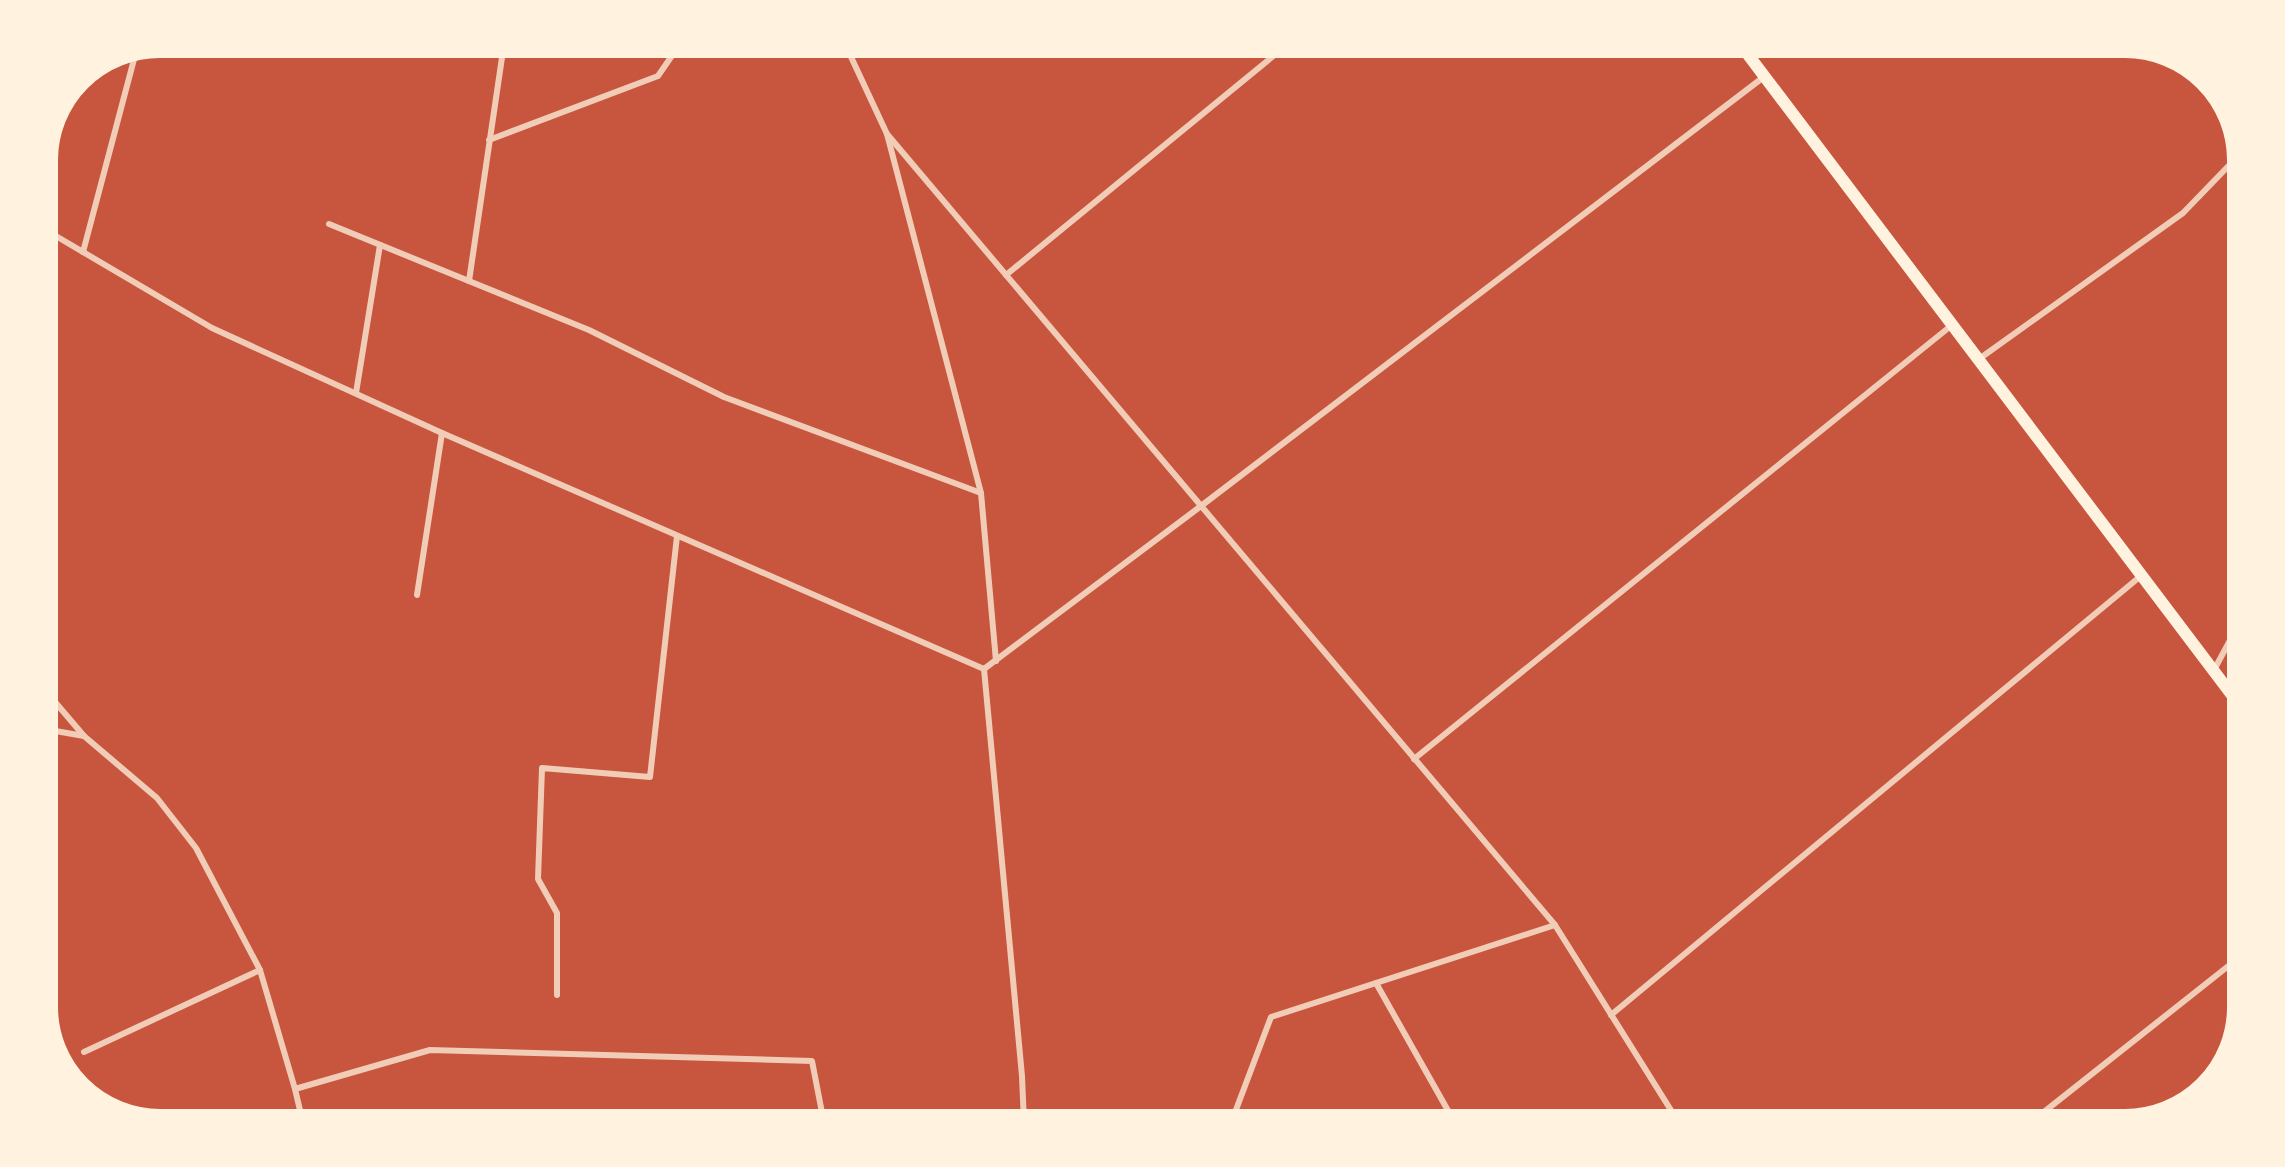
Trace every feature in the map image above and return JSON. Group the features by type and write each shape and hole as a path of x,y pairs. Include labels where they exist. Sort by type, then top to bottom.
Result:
{"main road":[{"path":"1748,54 2231,693"}],"street":[{"path":"469,281 502,54"},
{"path":"489,140 658,76 673,54"},
{"path":"850,54 887,134 981,493 996,660"},
{"path":"1006,275 1276,54"},
{"path":"83,252 134,57"},
{"path":"984,669 1765,75"},
{"path":"887,134 1555,925 1672,1113"},
{"path":"1978,360 2183,213 2231,163"},
{"path":"329,224 589,330 724,398 981,493"},
{"path":"54,235 212,328 442,433 984,669"},
{"path":"356,393 380,244"},
{"path":"1414,759 1952,324"},
{"path":"417,595 442,433"},
{"path":"557,995 557,913 538,879 542,768 650,777 677,536"},
{"path":"1611,1015 2142,574"},
{"path":"2214,670 2231,639"},
{"path":"984,669 1024,1113"},
{"path":"54,701 84,736 157,798 196,848 260,970 296,1089 300,1113"},
{"path":"54,731 84,736"},
{"path":"1235,1113 1271,1017 1555,925"},
{"path":"2044,1113 2231,964"},
{"path":"84,1052 260,970"},
{"path":"1376,983 1449,1113"},
{"path":"296,1089 430,1050 812,1061 822,1113"}]}
